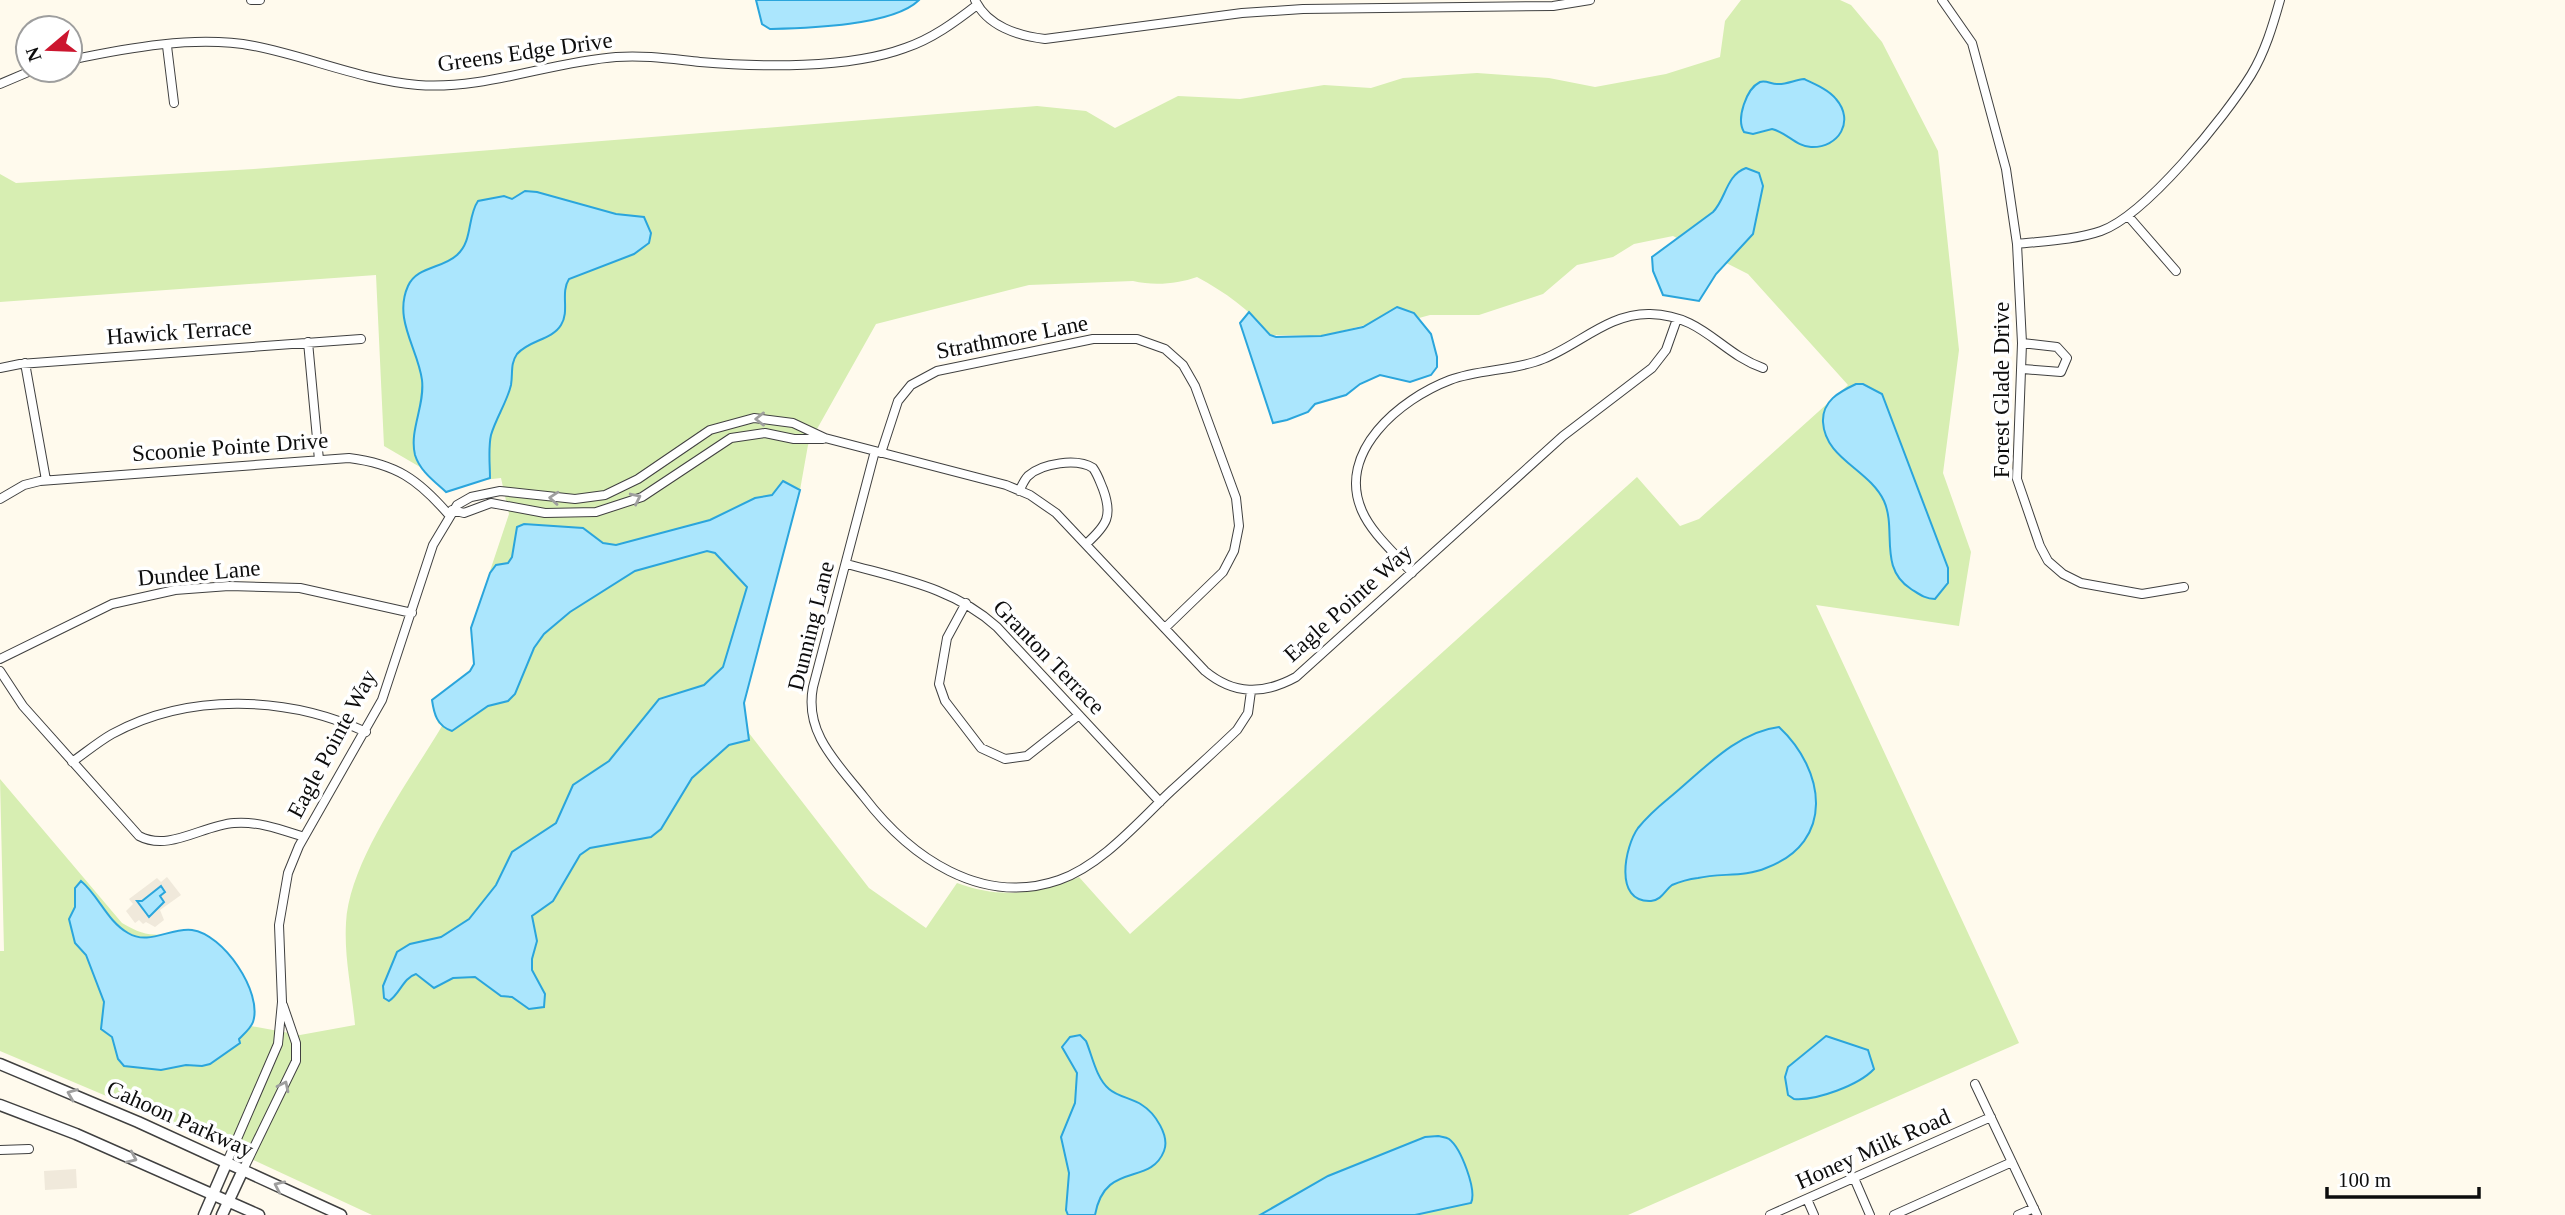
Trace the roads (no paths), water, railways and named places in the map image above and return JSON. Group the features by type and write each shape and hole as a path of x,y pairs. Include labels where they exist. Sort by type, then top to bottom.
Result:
{"street":[{"path":"251,0 260,0"},
{"path":"976,2 995,23 1010,31 1045,39 1254,12 1553,6 1590,0"},
{"name":"Forest Glade Drive","path":"1942,0 1972,43 2006,169 2017,244 2023,369 2016,454 2017,479 2040,546 2048,561 2063,574 2081,583 2142,594 2184,587"},
{"path":"2017,244 2102,231 2129,217 2206,137 2252,74 2270,35 2280,0"},
{"name":"Greens Edge Drive","path":"84,58 167,46 216,43 250,45 385,82 447,84 616,57 657,55 740,65 851,61 906,48 943,30 976,2"},
{"path":"167,46 174,103"},
{"path":"2129,217 2176,271"},
{"path":"1412,573 1368,522 1358,499 1358,464 1367,444 1380,427 1425,393 1452,379 1542,360 1623,318 1648,314 1696,324 1749,363 1763,368"},
{"name":"Eagle Pointe Way","path":"227,1163 275,1055 282,1002 279,962 282,894 304,837 366,732 390,682 433,545 450,513 471,497 491,492 575,499 605,495 639,479 710,430 733,421 771,418 793,423 825,439 1019,491 1049,507 1214,679 1232,688 1251,691 1278,687 1296,677 1563,436 1652,368 1666,350 1677,319"},
{"name":"Strathmore Lane","path":"878,452 898,401 911,385 937,371 1093,339 1137,338 1165,349 1182,365 1195,386 1236,498 1238,526 1234,551 1223,572 1165,628"},
{"name":"Hawick Terrace","path":"0,368 25,363 361,339"},
{"path":"308,342 319,460"},
{"path":"2022,343 2057,347 2067,358 2061,372 2023,369"},
{"path":"25,363 46,480"},
{"name":"Eagle Pointe Way","path":"450,513 464,513 491,503 545,513 596,512 642,497 731,438 765,433 794,439 825,439"},
{"name":"Dunning Lane","path":"878,452 813,687 813,722 823,744 875,811 915,850 955,875 977,882 1010,888 1061,880 1093,861 1237,730 1248,713 1251,691"},
{"name":"Scoonie Pointe Drive","path":"0,499 24,485 46,480 349,458 399,470 417,482 450,513"},
{"path":"1019,491 1034,472 1074,462 1093,468 1108,504 1110,517 1102,530 1086,544"},
{"name":"Granton Terrace","path":"847,564 932,587 966,603 997,627 1160,802"},
{"name":"Dundee Lane","path":"0,659 111,604 175,590 229,586 300,588 412,613"},
{"path":"966,603 947,638 940,662 939,684 945,701 981,748 1005,759 1027,756 1079,715"},
{"path":"0,671 23,706 132,830 147,840 169,841 205,828 235,823 274,827 304,837"},
{"path":"72,762 111,735 130,726 182,710 213,706 269,705 340,720 366,732"},
{"name":"Eagle Pointe Way","path":"243,1170 296,1060 296,1043 282,1002"},
{"name":"Cahoon Parkway","path":"0,1065 138,1122 341,1215"},
{"path":"1975,1084 2036,1212 2018,1215"},
{"path":"0,1105 76,1134 259,1215"},
{"name":"Honey Milk Road","path":"1770,1215 1991,1117"},
{"path":"0,1150 29,1149"},
{"path":"1894,1215 2012,1162"},
{"path":"204,1215 227,1163"},
{"path":"222,1215 243,1170"},
{"path":"1854,1178 1870,1215"},
{"path":"1807,1199 1814,1215"}],"water":[{"path":"756,0 919,0 907,9 870,20 770,29 762,24"},
{"path":"1804,79 1830,93 1842,107 1844,124 1836,138 1821,146 1811,147 1801,145 1772,129 1753,134 1744,132 1742,112 1750,91 1755,86 1760,82 1780,84"},
{"path":"1746,168 1759,173 1763,186 1753,234 1716,274 1699,301 1663,295 1653,271 1652,257 1713,212 1734,176"},
{"path":"525,191 616,214 644,217 651,233 649,243 634,254 569,279 561,325 552,334 522,349 515,358 509,391 491,435 490,478 446,492 424,471 415,455 414,436 422,380 405,322 404,298 408,286 417,275 451,260 462,249 478,201 504,196 512,199"},
{"path":"1397,307 1414,313 1431,334 1437,367 1431,375 1410,382 1380,375 1360,384 1346,395 1315,404 1308,412 1273,423 1240,323 1249,312 1270,335 1276,337 1321,336 1363,327"},
{"path":"1856,384 1863,384 1882,394 1948,568 1948,583 1935,599 1919,594 1901,580 1891,560 1888,512 1884,501 1868,480 1839,455 1826,435 1823,422 1825,408 1838,394"},
{"path":"783,481 800,490 744,703 749,740 729,745 692,778 661,829 651,837 590,848 580,855 553,901 532,916 537,941 532,970 545,994 544,1007 529,1009 512,997 501,996 475,977 453,978 434,988 416,974 408,979 389,1001 384,998 383,986 397,952 410,944 441,937 469,919 496,885 512,852 556,823 573,785 609,761 659,699 704,685 723,667 747,587 715,553 707,551 635,571 570,612 544,634 534,648 515,694 508,701 488,706 452,731 437,719 432,700 470,671 474,664 471,628 490,573 496,565 508,563 512,557 517,527 524,524 583,528 603,543 616,545 710,520 755,498 772,495"},
{"path":"1779,727 1795,744 1814,784 1816,804 1813,823 1804,841 1789,856 1758,871 1685,881 1672,885 1661,897 1651,901 1639,899 1631,893 1625,872 1626,860 1633,836 1641,824 1707,765 1734,745 1763,730"},
{"path":"81,881 114,922 128,933 144,938 192,930 204,934 228,953 246,981 255,1010 253,1022 239,1039 240,1043 210,1064 202,1066 186,1065 161,1070 124,1066 118,1059 112,1037 101,1029 104,1002 86,955 75,943 69,919 75,907 75,888"},
{"path":"161,886 165,892 160,896 164,902 149,917 137,901 142,901"},
{"path":"1080,1035 1086,1041 1105,1084 1113,1092 1147,1109 1160,1125 1165,1139 1164,1151 1157,1162 1108,1187 1100,1198 1095,1215 1068,1215 1066,1210 1069,1173 1061,1137 1075,1103 1077,1073 1062,1047 1070,1037"},
{"path":"1826,1036 1868,1050 1874,1069 1858,1081 1837,1091 1794,1099 1788,1095 1785,1077 1788,1067"},
{"path":"1425,1137 1449,1139 1463,1160 1472,1189 1471,1203 1415,1215 1260,1215 1328,1176"}]}
